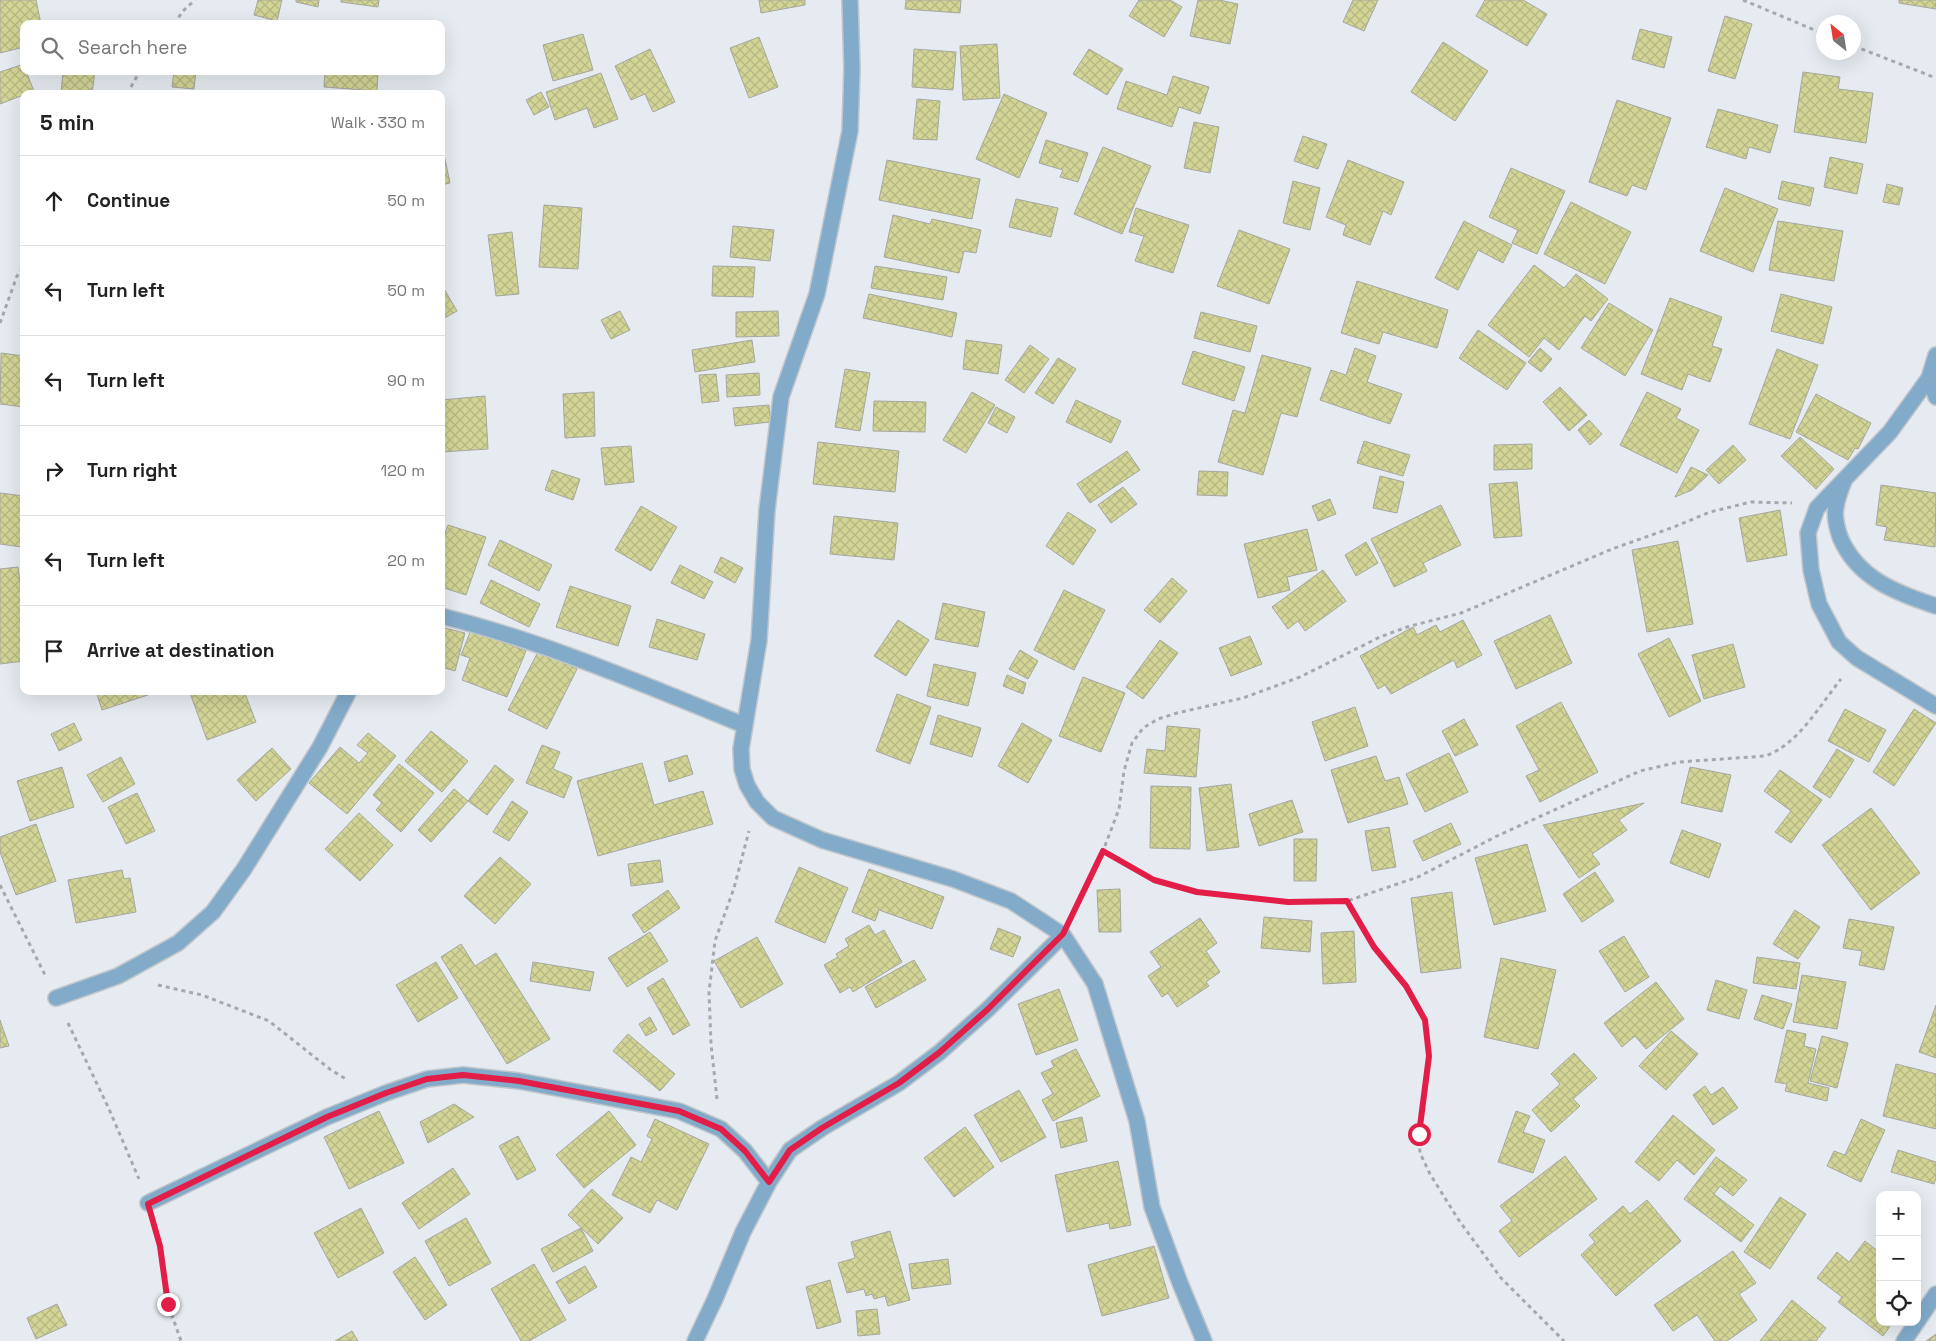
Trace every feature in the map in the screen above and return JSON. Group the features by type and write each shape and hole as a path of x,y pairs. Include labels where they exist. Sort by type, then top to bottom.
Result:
{"street":[{"path":"850,0 852,68 850,131 816,294 781,397 767,510 759,640 741,748 742,769 746,785 757,802 773,818 822,840 953,879 1011,901 1063,934 1095,984 1137,1122 1152,1207 1204,1341"},
{"path":"1936,355 1929,378 1890,432 1817,508 1808,534 1811,570 1820,604 1839,642 1857,658 1936,706"},
{"path":"1929,378 1936,397"},
{"path":"1846,476 1835,508 1837,528 1846,552 1866,573 1891,589 1936,606"},
{"path":"445,617 535,644 606,669 744,725"},
{"path":"56,998 118,976 178,943 213,912 244,869 320,748 347,695"},
{"path":"695,1341 743,1232 769,1182 790,1150 822,1128 899,1083 940,1052 988,1009 1063,934"},
{"path":"148,1204 327,1117 427,1079 463,1075 519,1081 679,1111 721,1129 745,1151 769,1182"},
{"path":"1904,1341 1936,1294"}],"path":[{"path":"177,20 195,0"},
{"path":"1743,0 1816,31"},
{"path":"1861,49 1936,78"},
{"path":"129,90 138,75"},
{"path":"0,324 20,272"},
{"path":"1063,934 1103,851 1119,809 1124,772 1132,743 1143,728 1158,719 1243,698 1300,677 1380,637 1407,627 1461,613 1612,549 1710,512 1751,502 1785,501 1817,508"},
{"path":"1103,851 1154,880 1197,892 1288,902 1347,901 1418,877 1498,836 1640,771 1679,762 1765,756 1778,752 1792,741 1857,658"},
{"path":"721,1129 710,1044 709,992 714,941 734,888 757,802"},
{"path":"0,885 109,1109 148,1204 160,1246 168,1304 181,1341"},
{"path":"1347,901 1374,947 1406,986 1425,1020 1429,1056 1419,1134 1420,1153 1430,1174 1458,1219 1502,1278 1564,1341"},
{"path":"118,976 202,995 269,1021 331,1070 356,1086 386,1093"}],"building":[{"path":"0,0 36,0 40,20 20,20 20,48 0,53"},
{"path":"258,0 282,0 277,20 254,15"},
{"path":"296,0 319,0 318,7 296,2"},
{"path":"341,0 379,0 378,7 341,2"},
{"path":"759,0 805,0 805,5 761,13"},
{"path":"906,0 961,0 960,13 905,9"},
{"path":"1139,0 1170,0 1182,7 1164,37 1129,16"},
{"path":"1198,0 1219,0 1238,4 1230,44 1190,36"},
{"path":"1353,0 1378,0 1364,31 1343,22"},
{"path":"1485,0 1523,0 1547,14 1527,46 1476,16"},
{"path":"1899,0 1936,0 1936,9 1899,3"},
{"path":"1725,16 1752,24 1735,79 1708,71"},
{"path":"1640,29 1672,37 1664,68 1632,59"},
{"path":"583,34 593,70 553,81 543,45"},
{"path":"759,37 778,87 749,98 730,48"},
{"path":"1443,42 1488,71 1455,121 1411,92"},
{"path":"997,44 1000,98 963,100 960,46"},
{"path":"650,49 675,102 653,112 645,94 631,100 615,66"},
{"path":"914,49 956,52 953,90 912,87"},
{"path":"1089,49 1123,69 1107,95 1073,74"},
{"path":"20,65 20,75 28,75 34,90 20,90 20,96 0,104 0,72"},
{"path":"1803,72 1840,77 1838,89 1873,93 1866,143 1794,132"},
{"path":"601,73 618,119 594,128 587,108 555,120 546,92"},
{"path":"63,75 94,75 93,90 61,90"},
{"path":"174,75 196,75 194,89 172,87"},
{"path":"325,75 378,75 377,90 324,87"},
{"path":"1173,76 1209,87 1200,114 1179,107 1172,127 1117,109 1126,81 1167,95"},
{"path":"541,92 549,107 534,115 526,100"},
{"path":"1004,94 1047,113 1019,178 976,159"},
{"path":"917,99 940,101 937,140 913,139"},
{"path":"1617,100 1671,118 1646,190 1632,185 1627,196 1589,182"},
{"path":"1718,109 1778,125 1770,153 1749,147 1746,159 1706,147"},
{"path":"1194,122 1219,127 1210,173 1184,168"},
{"path":"1303,136 1327,144 1318,169 1294,161"},
{"path":"1046,140 1088,153 1078,182 1060,177 1063,170 1039,163"},
{"path":"1103,147 1151,166 1122,234 1074,214"},
{"path":"1830,157 1863,164 1857,194 1824,187"},
{"path":"445,159 450,183 445,184"},
{"path":"887,160 980,179 972,219 879,200"},
{"path":"1348,160 1404,182 1391,215 1383,211 1370,245 1343,235 1346,225 1326,217"},
{"path":"1511,168 1565,191 1537,254 1512,243 1518,230 1489,217"},
{"path":"1293,181 1320,188 1310,230 1283,223"},
{"path":"1782,181 1814,188 1810,206 1778,199"},
{"path":"1887,184 1903,188 1899,205 1883,202"},
{"path":"1725,188 1778,209 1753,272 1700,251"},
{"path":"1016,199 1058,208 1051,237 1009,227"},
{"path":"1571,202 1631,232 1605,284 1544,254"},
{"path":"544,205 582,208 578,269 539,267"},
{"path":"1136,208 1189,225 1173,273 1135,261 1144,236 1129,232"},
{"path":"893,215 930,224 932,219 981,230 976,253 964,251 959,273 884,257"},
{"path":"1464,221 1512,245 1503,263 1478,250 1458,290 1435,278"},
{"path":"1778,221 1843,231 1834,281 1769,270"},
{"path":"733,226 774,230 770,261 730,257"},
{"path":"1239,230 1290,249 1269,304 1217,286"},
{"path":"512,232 519,294 496,296 488,235"},
{"path":"1534,265 1564,288 1576,274 1608,299 1591,321 1585,316 1559,350 1544,338 1529,357 1488,325"},
{"path":"713,266 755,267 753,297 712,296"},
{"path":"875,266 947,277 943,300 871,288"},
{"path":"1357,281 1448,310 1437,348 1383,332 1379,344 1341,333"},
{"path":"445,290 457,311 445,318"},
{"path":"869,294 957,313 952,337 863,318"},
{"path":"1781,294 1832,307 1823,344 1771,331"},
{"path":"1670,298 1722,317 1712,346 1722,349 1710,382 1688,374 1682,390 1641,374"},
{"path":"1609,303 1653,330 1625,376 1581,348"},
{"path":"620,311 630,330 611,339 601,320"},
{"path":"778,311 779,336 736,337 736,312"},
{"path":"1201,312 1257,326 1250,352 1194,338"},
{"path":"1478,330 1526,363 1507,390 1459,358"},
{"path":"752,340 755,362 695,372 692,350"},
{"path":"966,340 1002,345 998,374 963,369"},
{"path":"1030,345 1049,359 1024,393 1005,380"},
{"path":"1355,348 1376,356 1367,382 1402,394 1390,424 1320,400 1331,370 1346,375"},
{"path":"1540,348 1552,359 1541,372 1528,362"},
{"path":"1777,349 1818,365 1790,439 1749,424"},
{"path":"1193,351 1245,367 1234,401 1182,384"},
{"path":"1,353 20,355 20,406 0,404"},
{"path":"1262,355 1311,368 1297,417 1281,413 1263,475 1218,462 1233,410 1245,413"},
{"path":"1058,358 1076,369 1053,404 1035,393"},
{"path":"845,369 870,373 860,431 835,427"},
{"path":"759,373 760,395 727,397 726,375"},
{"path":"716,374 719,401 702,403 699,375"},
{"path":"1560,387 1587,415 1569,431 1543,402"},
{"path":"594,392 595,436 565,438 563,394"},
{"path":"972,392 995,405 966,453 943,440"},
{"path":"1647,392 1681,409 1676,418 1699,430 1677,473 1620,445"},
{"path":"1816,394 1871,423 1858,449 1855,448 1848,460 1796,432"},
{"path":"485,396 488,449 445,452 445,400"},
{"path":"1076,400 1121,421 1111,443 1066,422"},
{"path":"874,401 926,402 925,432 873,431"},
{"path":"769,405 770,422 735,426 733,408"},
{"path":"996,407 1015,417 1007,433 988,423"},
{"path":"1589,420 1602,434 1590,445 1578,430"},
{"path":"1800,437 1834,469 1816,489 1781,456"},
{"path":"1364,441 1410,455 1403,476 1357,463"},
{"path":"818,442 899,451 895,492 813,484"},
{"path":"1532,444 1532,469 1494,470 1494,445"},
{"path":"1733,445 1746,460 1719,484 1706,470"},
{"path":"631,446 634,482 605,485 601,448"},
{"path":"1127,451 1140,470 1090,503 1077,484"},
{"path":"1691,467 1708,475 1692,490 1675,497"},
{"path":"552,470 580,479 573,500 545,490"},
{"path":"1199,471 1228,472 1227,496 1197,495"},
{"path":"1380,476 1404,482 1397,513 1373,508"},
{"path":"1517,482 1522,536 1494,538 1489,484"},
{"path":"1881,485 1936,493 1935,547 1884,540 1887,527 1876,525"},
{"path":"1123,487 1137,504 1111,523 1098,505"},
{"path":"0,493 20,496 20,547 0,544"},
{"path":"1330,499 1336,514 1318,521 1312,506"},
{"path":"1441,505 1461,545 1423,563 1427,571 1394,587 1371,539"},
{"path":"641,506 677,527 651,571 615,550"},
{"path":"1780,510 1787,555 1747,562 1739,518"},
{"path":"1068,512 1096,530 1073,565 1046,546"},
{"path":"834,516 898,523 894,560 830,554"},
{"path":"448,525 486,537 466,595 445,588 445,533"},
{"path":"1307,529 1317,570 1287,577 1290,590 1258,598 1244,544"},
{"path":"500,540 552,565 539,591 488,565"},
{"path":"1678,541 1693,624 1647,632 1632,550"},
{"path":"1366,542 1378,563 1356,576 1345,555"},
{"path":"721,557 743,568 735,583 714,572"},
{"path":"680,565 713,582 704,599 671,583"},
{"path":"18,567 20,583 20,662 0,664 0,569"},
{"path":"1323,570 1346,601 1305,631 1298,621 1288,629 1272,607"},
{"path":"1172,578 1187,591 1160,623 1144,610"},
{"path":"491,580 540,604 529,627 480,603"},
{"path":"570,586 631,606 618,646 556,627"},
{"path":"1064,590 1105,610 1074,670 1034,650"},
{"path":"943,603 985,612 978,647 935,639"},
{"path":"1550,615 1572,663 1516,689 1494,641"},
{"path":"657,619 705,634 697,660 649,647"},
{"path":"898,620 929,640 906,676 874,656"},
{"path":"1463,620 1482,655 1457,668 1454,660 1391,694 1385,685 1378,689 1360,656 1413,627 1417,635 1436,625 1440,632"},
{"path":"445,628 465,633 455,671 445,668"},
{"path":"471,630 526,651 507,697 462,680 470,658 461,655"},
{"path":"1250,636 1262,664 1231,676 1219,648"},
{"path":"1669,638 1701,701 1669,717 1638,654"},
{"path":"1160,640 1178,653 1143,699 1126,687"},
{"path":"1733,644 1745,687 1704,699 1692,655"},
{"path":"539,650 577,669 547,729 508,710"},
{"path":"1020,650 1038,661 1028,679 1009,669"},
{"path":"934,664 976,673 968,706 927,696"},
{"path":"1007,675 1026,683 1023,694 1003,686"},
{"path":"1083,677 1125,693 1101,752 1059,736"},
{"path":"897,694 931,707 910,764 876,751"},
{"path":"97,695 148,695 102,710"},
{"path":"191,695 246,695 256,722 207,740"},
{"path":"1561,702 1598,772 1540,802 1526,776 1539,770 1516,726"},
{"path":"1355,707 1368,746 1325,761 1312,722"},
{"path":"1845,709 1886,730 1869,762 1828,741"},
{"path":"1914,709 1936,723 1894,786 1873,772"},
{"path":"938,715 981,728 972,757 930,744"},
{"path":"1464,719 1478,745 1455,756 1442,731"},
{"path":"74,723 82,740 59,751 51,734"},
{"path":"1022,723 1052,740 1028,783 998,766"},
{"path":"1167,726 1200,729 1196,777 1144,773 1147,749 1165,751"},
{"path":"431,731 468,761 442,792 405,761"},
{"path":"368,733 396,756 347,814 309,783 340,747 359,763 368,753 357,745"},
{"path":"542,745 560,752 553,769 572,777 564,798 526,783"},
{"path":"272,748 291,769 256,801 237,780"},
{"path":"1837,749 1854,760 1830,798 1813,787"},
{"path":"1449,753 1468,792 1425,812 1406,774"},
{"path":"687,755 693,774 669,782 664,762"},
{"path":"1376,756 1385,781 1399,777 1408,804 1348,823 1331,770"},
{"path":"121,757 135,784 103,802 87,775"},
{"path":"642,763 654,805 703,791 713,824 598,856 577,781"},
{"path":"399,764 434,793 401,832 376,810 382,803 373,795"},
{"path":"495,765 514,780 487,815 468,801"},
{"path":"62,767 74,807 30,821 17,781"},
{"path":"1690,767 1731,775 1722,812 1681,803"},
{"path":"1780,770 1822,800 1791,843 1775,832 1791,811 1764,791"},
{"path":"1231,784 1239,847 1207,851 1199,788"},
{"path":"1151,786 1191,787 1190,849 1150,848"},
{"path":"454,789 468,801 431,842 418,830"},
{"path":"137,793 155,831 126,844 108,807"},
{"path":"1292,800 1303,832 1259,846 1249,814"},
{"path":"512,801 528,812 509,841 493,832"},
{"path":"1644,803 1619,820 1627,830 1592,854 1600,864 1579,878 1543,825"},
{"path":"1871,808 1920,873 1871,910 1822,845"},
{"path":"359,813 393,845 360,881 325,849"},
{"path":"1451,823 1461,844 1423,861 1413,841"},
{"path":"36,824 56,881 16,895 0,852 0,837"},
{"path":"1389,827 1396,867 1372,871 1365,831"},
{"path":"1682,830 1721,844 1709,878 1670,863"},
{"path":"1294,839 1317,839 1316,881 1294,881"},
{"path":"1527,844 1546,911 1494,925 1475,858"},
{"path":"500,857 531,884 495,924 464,896"},
{"path":"660,860 663,882 631,886 628,864"},
{"path":"799,867 848,888 825,943 775,922"},
{"path":"869,869 944,897 932,929 879,910 875,921 852,912"},
{"path":"122,870 124,879 130,878 136,912 76,923 68,880"},
{"path":"1595,872 1614,901 1582,922 1563,894"},
{"path":"1120,889 1121,932 1099,932 1097,890"},
{"path":"668,890 680,908 644,933 632,915"},
{"path":"1452,892 1461,968 1421,973 1411,898"},
{"path":"1795,910 1820,927 1798,959 1773,944"},
{"path":"1264,917 1312,921 1310,952 1261,948"},
{"path":"1200,918 1217,943 1206,951 1220,972 1206,982 1209,986 1177,1007 1168,993 1162,997 1148,976 1161,967 1150,952"},
{"path":"1849,919 1894,927 1884,970 1859,965 1862,951 1843,948"},
{"path":"869,925 875,935 884,930 902,962 853,992 850,987 840,993 824,965 838,957 836,954 849,946 845,939"},
{"path":"998,928 1021,937 1013,957 990,949"},
{"path":"1354,931 1356,982 1323,984 1321,933"},
{"path":"650,932 668,961 627,987 608,958"},
{"path":"1624,936 1649,977 1625,992 1599,951"},
{"path":"757,937 783,984 741,1008 714,961"},
{"path":"461,944 475,966 496,953 550,1039 507,1064 441,957"},
{"path":"1757,957 1800,963 1796,989 1753,983"},
{"path":"1501,958 1556,970 1538,1049 1484,1037"},
{"path":"914,960 926,980 876,1008 865,987"},
{"path":"436,962 458,998 418,1022 396,985"},
{"path":"533,962 594,972 590,991 530,981"},
{"path":"1802,975 1846,982 1837,1029 1793,1022"},
{"path":"663,978 690,1025 673,1035 647,988"},
{"path":"1716,980 1747,990 1739,1019 1707,1010"},
{"path":"1656,982 1684,1019 1646,1049 1635,1036 1622,1047 1604,1023"},
{"path":"1059,989 1078,1040 1036,1055 1018,1004"},
{"path":"1762,995 1792,1004 1783,1029 1754,1019"},
{"path":"1936,1005 1936,1058 1919,1052"},
{"path":"650,1017 657,1030 646,1036 639,1024"},
{"path":"0,1020 9,1046 0,1048"},
{"path":"1787,1030 1806,1034 1804,1046 1816,1049 1808,1083 1829,1088 1827,1101 1785,1091 1787,1084 1775,1082"},
{"path":"1671,1031 1698,1054 1666,1090 1639,1066"},
{"path":"628,1034 675,1074 660,1091 613,1051"},
{"path":"1822,1036 1848,1043 1837,1088 1810,1081"},
{"path":"1076,1049 1100,1096 1053,1121 1042,1100 1053,1094 1041,1073 1054,1067 1051,1061"},
{"path":"1574,1053 1597,1078 1573,1099 1580,1106 1551,1132 1532,1110 1560,1084 1551,1074"},
{"path":"1896,1064 1936,1074 1936,1129 1883,1116"},
{"path":"1705,1086 1711,1095 1723,1087 1738,1108 1713,1125 1693,1095"},
{"path":"1019,1090 1046,1137 1001,1162 974,1115"},
{"path":"454,1104 474,1117 428,1143 420,1122"},
{"path":"379,1111 404,1163 349,1189 324,1137"},
{"path":"609,1111 636,1145 584,1188 556,1155"},
{"path":"1516,1111 1530,1116 1523,1132 1545,1140 1533,1173 1498,1162"},
{"path":"1673,1115 1715,1150 1694,1175 1677,1160 1659,1181 1635,1162"},
{"path":"1082,1117 1087,1141 1061,1148 1056,1123"},
{"path":"655,1119 709,1144 677,1210 657,1200 650,1213 612,1195 631,1157 641,1162 652,1139 647,1136"},
{"path":"1861,1119 1885,1130 1861,1182 1827,1166 1834,1151 1845,1155"},
{"path":"965,1127 994,1167 954,1197 924,1158"},
{"path":"518,1136 536,1170 517,1180 499,1146"},
{"path":"1898,1150 1936,1162 1934,1184 1891,1172"},
{"path":"1565,1156 1597,1199 1519,1257 1499,1231 1512,1221 1500,1206"},
{"path":"1716,1157 1747,1180 1733,1196 1720,1186 1714,1194 1754,1225 1741,1242 1684,1199"},
{"path":"1118,1161 1131,1225 1110,1229 1109,1223 1067,1232 1055,1175"},
{"path":"453,1168 470,1194 419,1229 402,1203"},
{"path":"592,1189 623,1218 598,1244 568,1215"},
{"path":"1780,1197 1806,1214 1770,1269 1744,1252"},
{"path":"1647,1200 1681,1241 1616,1296 1581,1255 1595,1242 1589,1235 1623,1206 1630,1214"},
{"path":"361,1208 384,1253 338,1278 314,1233"},
{"path":"466,1218 491,1263 449,1286 425,1241"},
{"path":"581,1228 593,1251 553,1272 541,1249"},
{"path":"890,1231 910,1300 888,1306 885,1296 874,1299 872,1294 866,1296 864,1289 847,1293 838,1263 855,1258 851,1242"},
{"path":"1865,1241 1876,1250 1876,1326 1890,1326 1883,1336 1838,1302 1842,1297 1817,1278 1837,1252 1849,1262"},
{"path":"1154,1246 1169,1298 1102,1316 1088,1265"},
{"path":"1733,1251 1756,1283 1739,1294 1757,1320 1727,1341 1715,1341 1697,1315 1673,1331 1654,1305"},
{"path":"415,1257 447,1305 425,1320 393,1272"},
{"path":"948,1259 951,1284 912,1289 909,1264"},
{"path":"534,1264 566,1320 529,1341 521,1341 491,1289"},
{"path":"585,1266 597,1287 569,1304 556,1282"},
{"path":"830,1280 841,1322 817,1329 806,1287"},
{"path":"1792,1300 1826,1328 1816,1341 1760,1341"},
{"path":"57,1304 67,1325 36,1339 27,1318"},
{"path":"877,1309 880,1334 858,1336 856,1311"},
{"path":"352,1331 358,1341 335,1341"},
{"path":"1936,1334 1936,1341 1926,1341"}],"route":[{"path":"168,1304 160,1246 148,1204 327,1117 427,1079 463,1075 519,1081 679,1111 721,1129 745,1151 769,1182 790,1150 822,1128 899,1083 940,1052 988,1009 1063,934 1103,851 1154,880 1197,892 1288,902 1347,901 1374,947 1406,986 1425,1020 1429,1056 1419,1134"}]}
